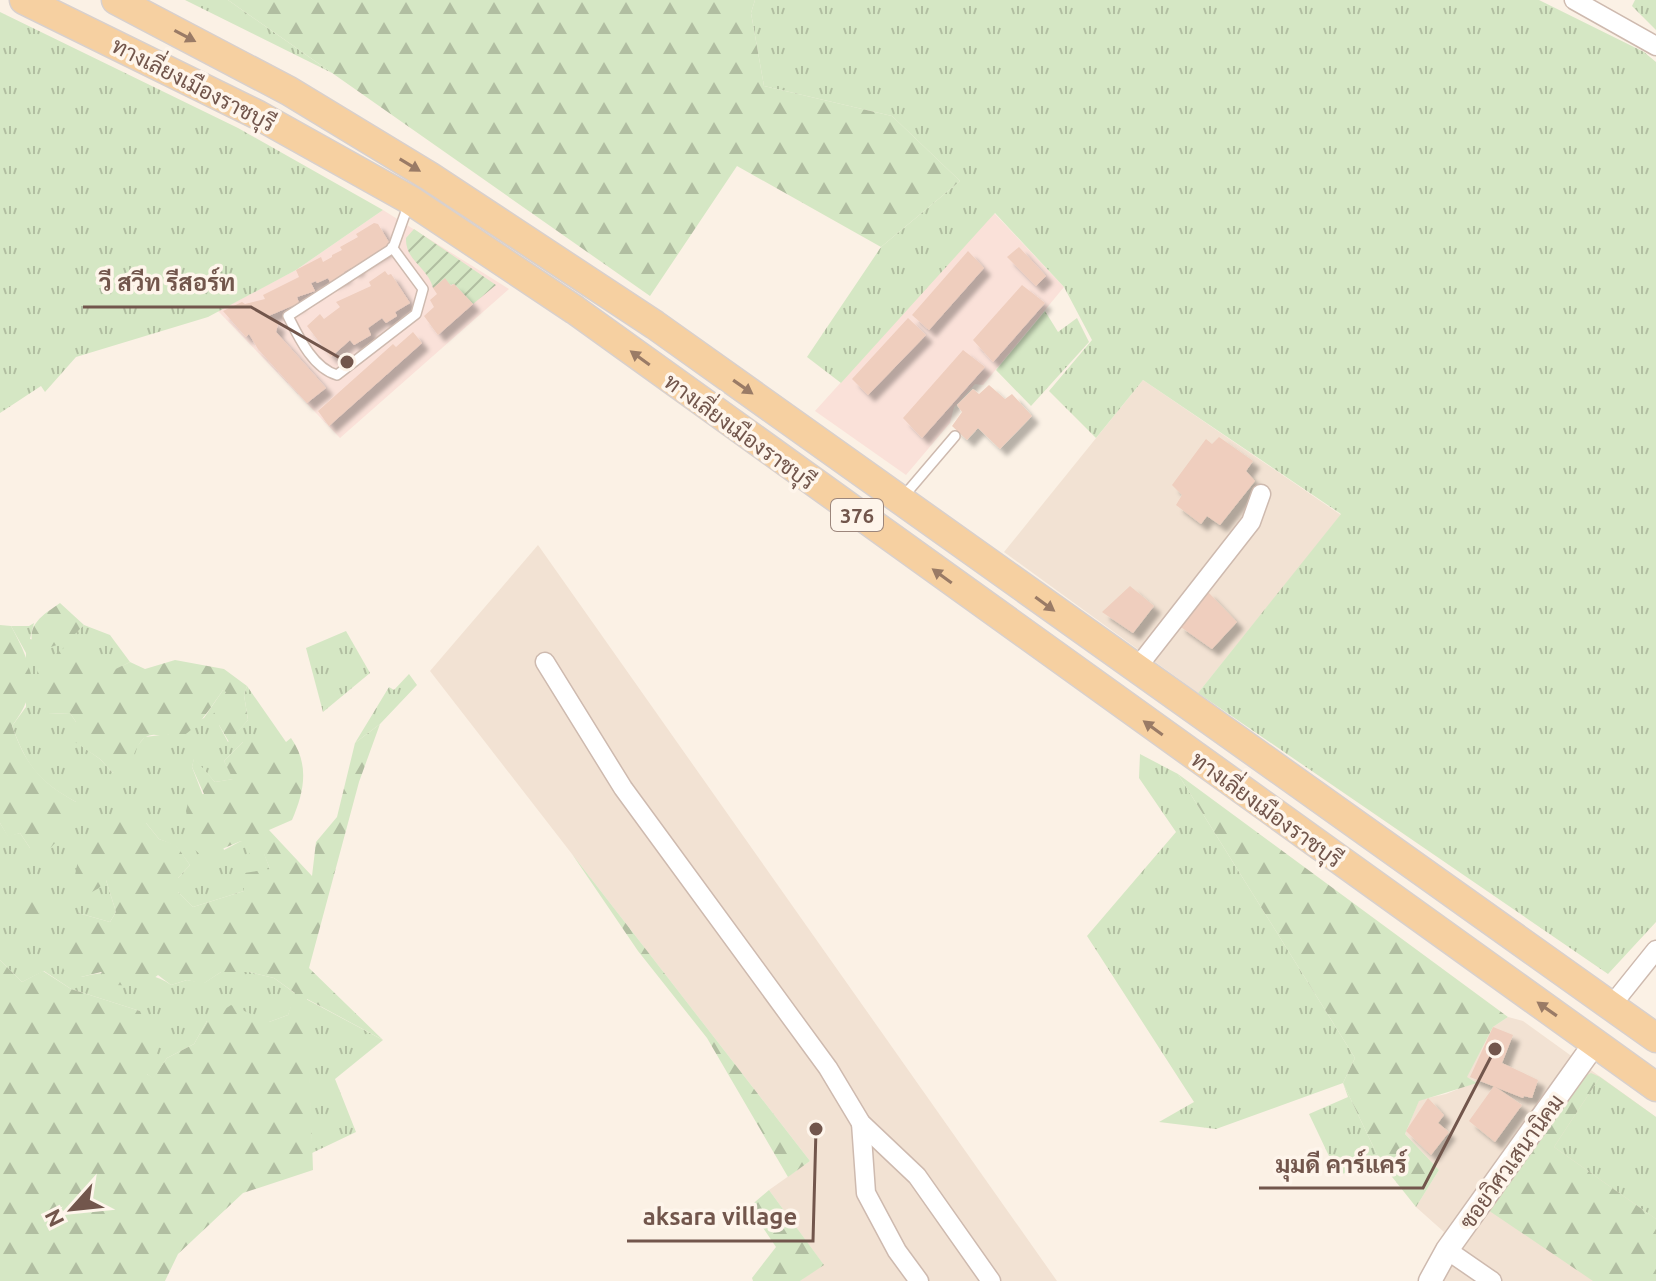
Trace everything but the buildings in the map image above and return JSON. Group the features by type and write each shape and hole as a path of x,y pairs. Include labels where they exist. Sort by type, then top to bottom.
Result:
{"main road":[{"name":"ทางเลี่ยงเมืองราชบุรี","path":"24,0 258,115 410,200 575,310 1656,1087"},
{"name":"ทางเลี่ยงเมืองราชบุรี","path":"116,0 289,91 429,176 655,325 1656,1038"},
{"path":"575,310 593,284"}],"street":[{"path":"1574,0 1656,46"},
{"path":"1136,669 1251,522 1261,494"},
{"path":"545,662 623,788 828,1068 861,1123 917,1176 991,1281"},
{"path":"1611,1006 1656,950"},
{"name":"ซอยวิศวเสนานิคม","path":"1430,1281 1447,1250 1595,1043"},
{"path":"861,1123 866,1193 897,1251 919,1281"},
{"path":"1447,1250 1492,1281"}],"lane":[{"path":"392,247 423,289 416,314 337,375 325,371 299,339 288,316 392,247 410,200"},
{"path":"901,500 955,436"}],"shaded area":[{"path":"383,210 509,289 340,438 218,311 296,270"},
{"path":"994,213 1064,287 983,385 975,384 954,407 950,423 906,475 815,411"},
{"path":"1143,380 1341,515 1198,693 1004,552"},
{"path":"538,545 1057,1281 800,1281 823,1264 769,1190 810,1161 430,671"},
{"path":"1508,1017 1523,1021 1656,1117 1656,1281 1419,1281 1444,1232 1416,1207 1439,1170 1405,1134 1419,1100 1446,1094 1476,1082 1466,1077 1493,1027"}],"green space":[{"path":"185,0 228,0 332,73"},
{"path":"228,0 755,0 751,13 764,86 892,116 960,181 881,247 737,166 650,296"},
{"path":"755,0 1539,0 1644,52 1656,62 1656,922 1608,974 1198,693 1341,514 1143,380 1096,438 1049,391 1092,340 1064,287 995,213 841,383 807,357 881,247 960,181 892,116 764,86 751,13"},
{"path":"1635,0 1656,0 1656,30 1632,6"},
{"path":"0,12 238,128 383,210 296,270 208,317 76,357 45,392 41,386 0,413"},
{"path":"414,229 496,285 473,304 454,284 433,288 427,275 409,253 406,238"},
{"path":"1045,311 1058,332 1077,318 1089,342 1031,406 996,370"},
{"path":"60,603 84,625 68,641 51,647 47,643 34,648 32,633 37,621"},
{"path":"34,623 30,639 39,641 60,641 84,625 110,635 130,662 101,677 48,714 70,713 76,722 76,742 113,773 145,737 169,734 204,718 223,690 226,691 219,725 228,742 248,720 244,695 247,686 286,742 243,742 224,761 234,779 215,782 194,759 192,767 224,850 241,841 264,853 270,869 244,891 193,907 178,892 178,878 190,865 176,846 159,839 146,823 106,880 116,912 110,922 78,913 81,977 128,972 161,979 171,985 187,980 204,983 221,972 249,972 274,978 296,994 288,1015 269,1022 207,1021 194,1044 167,1058 153,1079 147,1074 140,1011 71,989 44,971 22,982 0,960 0,823 8,836 20,833 30,848 76,802 52,787 35,771 12,726 26,707 26,653 11,626"},
{"path":"0,625 11,626 24,653 30,676 27,700 12,726 17,740 36,771 76,802 70,824 46,852 30,848 20,833 8,837 0,823"},
{"path":"346,631 370,673 323,712 306,648"},
{"path":"69,644 101,676 130,662 145,669 175,660 224,669 247,686 244,695 248,720 229,742 211,718 226,692 223,690 191,730 176,740 169,734 163,737 150,735 141,742 131,765 113,773 100,759 75,742 76,722 70,713 48,714 39,698 38,668"},
{"path":"409,674 417,685 380,724 355,743 389,687 394,690"},
{"path":"380,724 359,782 309,968 383,1040 307,999 313,1170 243,1193 178,1254 165,1281 0,1281 0,960 22,982 43,971 71,989 140,1011 157,1050 147,1074 153,1078 167,1058 194,1044 207,1021 231,1005 269,1022 288,1015 295,993 274,978 249,972 221,972 203,984 187,980 171,985 158,975 144,986 114,985 101,972 81,977 64,970 56,954 62,937 78,913 110,922 116,912 106,880 83,897 74,880 82,841 127,814 146,823 159,839 176,845 190,865 178,878 178,892 193,907 244,891 244,873 270,869 264,854 251,856 241,841 203,857 193,848 186,811 190,795 204,794 192,767 194,758 215,782 233,779 224,761 243,742 286,742 291,738 303,768 300,799 292,820 269,830 312,876 316,842 337,817 355,743"},
{"path":"1140,754 1178,774 1355,1058 1343,1083 1216,1129 1159,1122 1194,1102 1087,936 1176,832 1139,778"},
{"path":"1178,774 1508,1017 1493,1027 1467,1077 1477,1083 1419,1101 1405,1134 1439,1170 1416,1207 1381,1163 1343,1083 1355,1058"},
{"path":"572,854 810,1161 788,1177 707,1038 638,951"},
{"path":"35,894 42,909 35,921 22,929 9,909 22,898"},
{"path":"306,999 383,1040 335,1079 356,1132 312,1153"},
{"path":"1591,1073 1600,1077 1554,1147 1656,1219 1656,1281 1593,1281 1485,1208 1579,1079"},
{"path":"1600,1077 1656,1117 1656,1219 1554,1147"},
{"path":"1343,1083 1381,1163 1338,1175 1309,1114 1348,1097"},
{"path":"769,1190 824,1265 800,1281 753,1281 752,1278 776,1247 749,1207"}],"place":[{"name":"วี สวีท รีสอร์ท","path":"347,362"},
{"name":"มุมดี คาร์แคร์","path":"1495,1049"},
{"name":"aksara village","path":"816,1129"}]}
